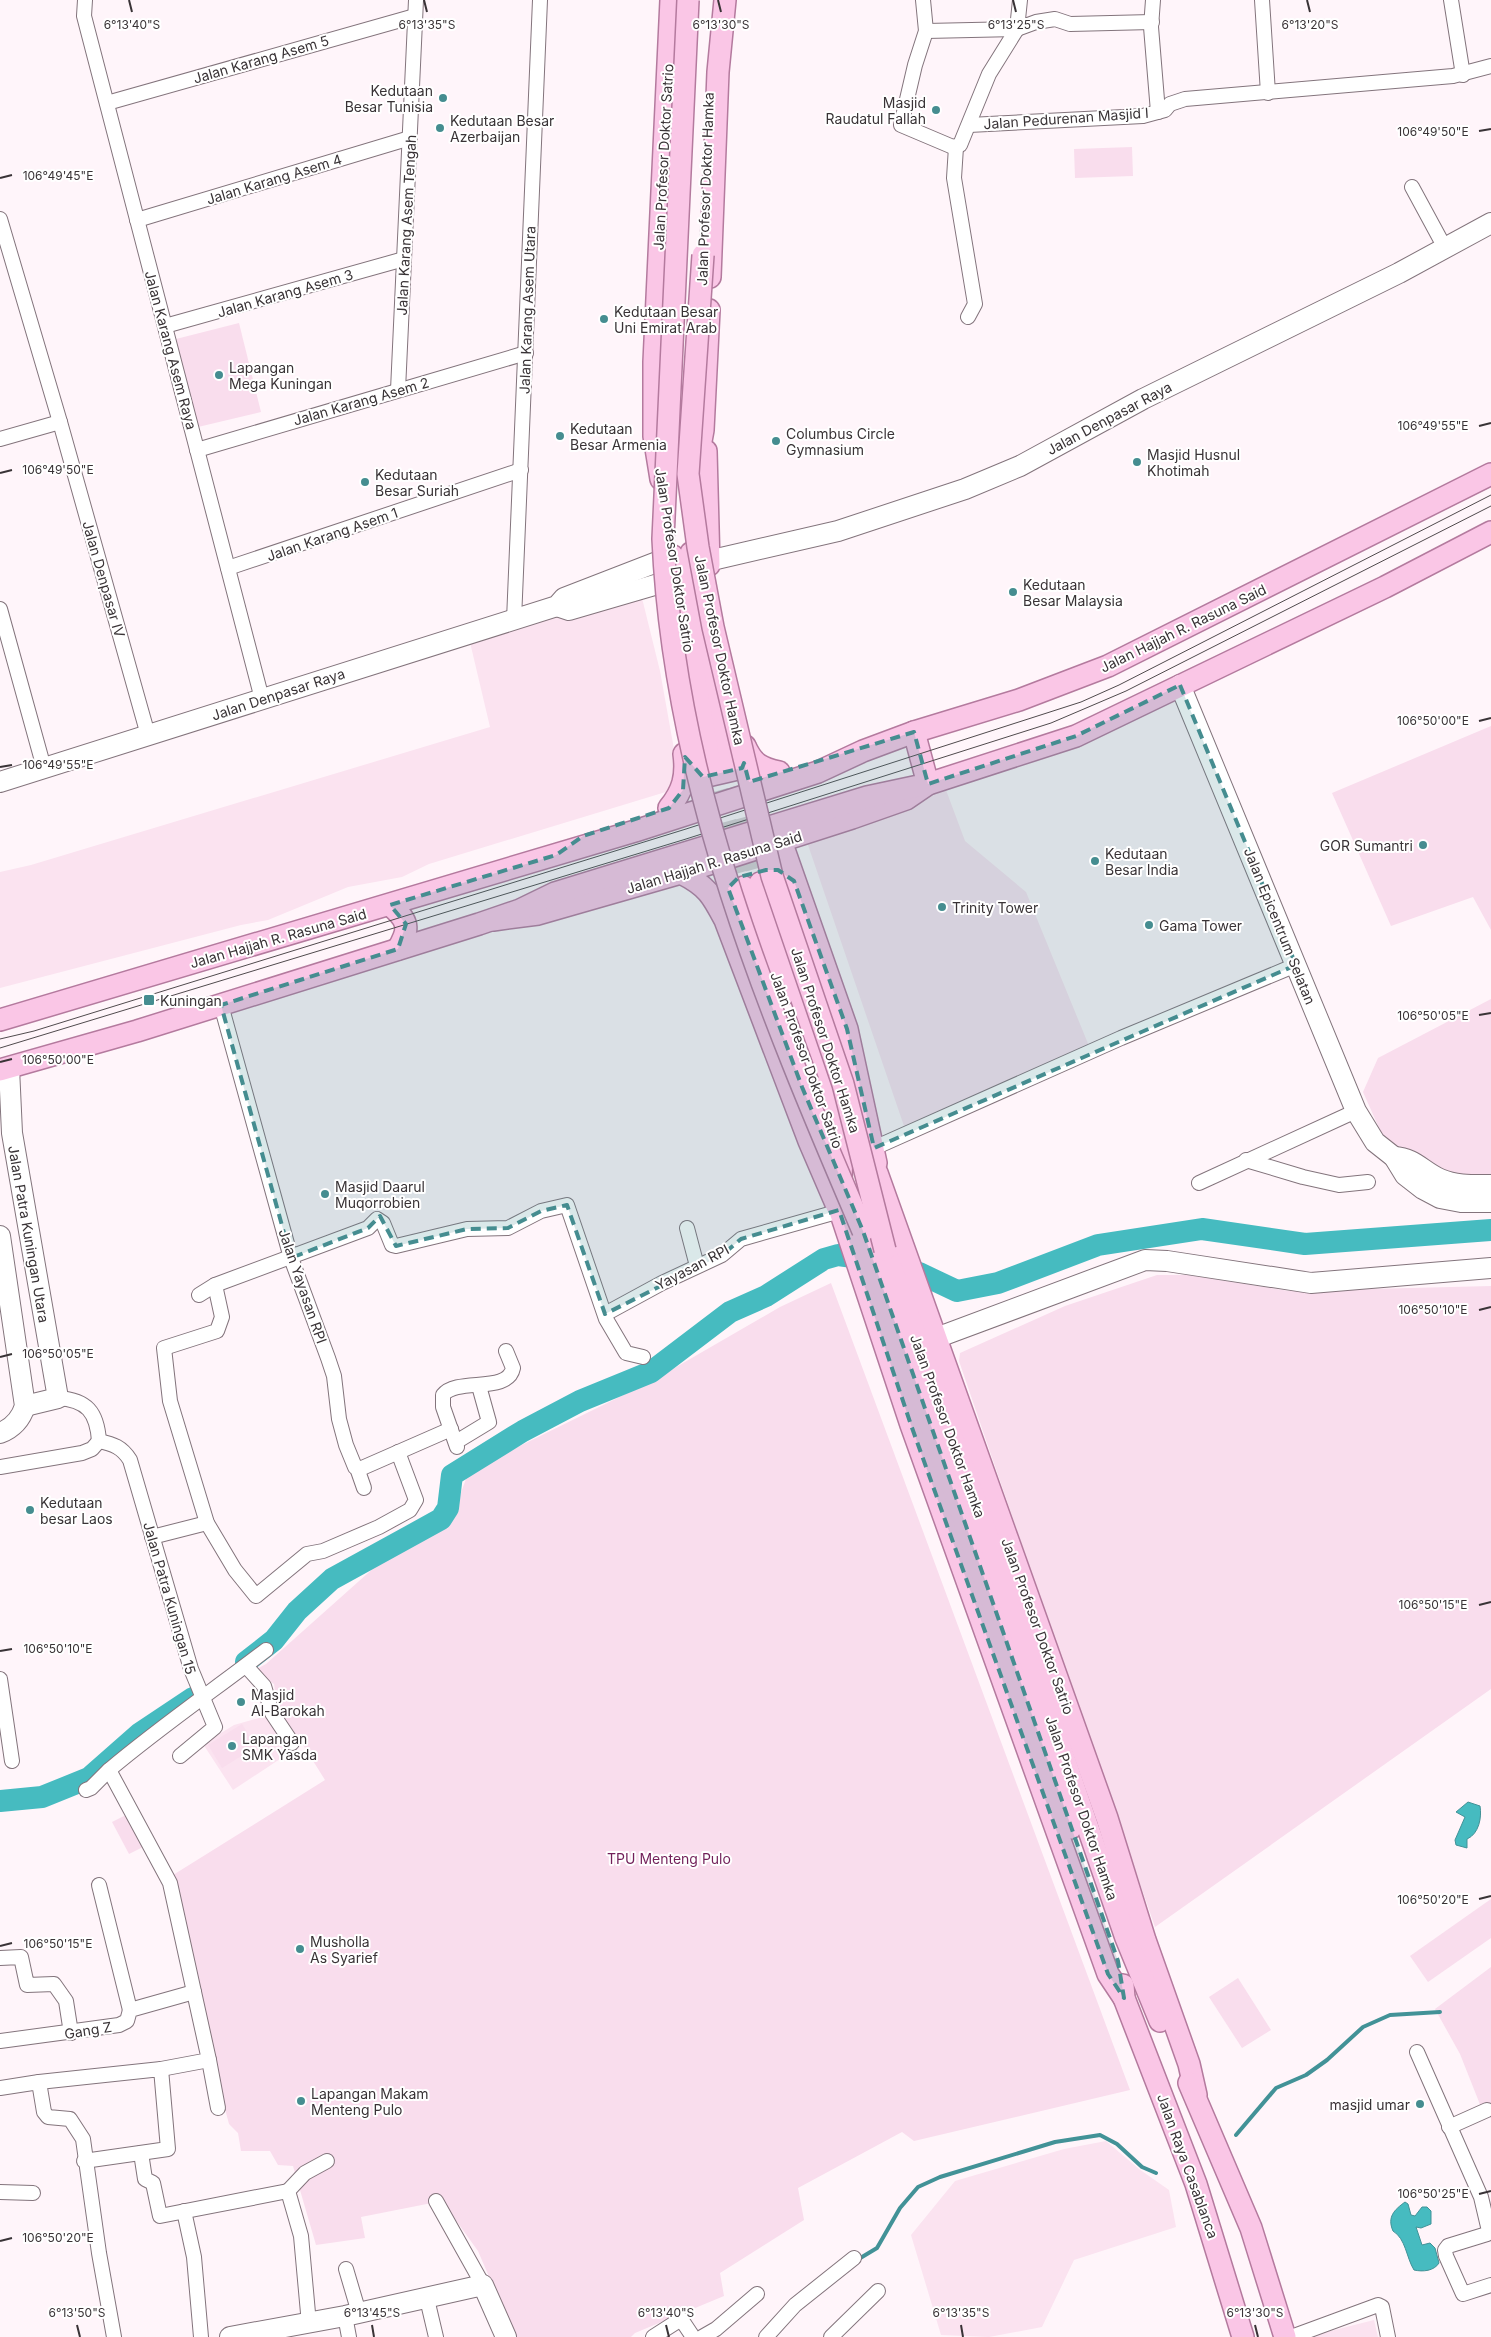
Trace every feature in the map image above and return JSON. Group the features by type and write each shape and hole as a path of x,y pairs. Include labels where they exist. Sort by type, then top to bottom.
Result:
{"main road":[{"name":"Jalan Profesor Doktor Satrio","path":"671,0 656,304 654,436 674,563 717,758 695,595 689,513 703,430 716,98 725,0"},
{"name":"Jalan Profesor Doktor Hamka","path":"688,0 663,539 671,637 689,744 731,897 747,944 802,1087 863,1230 1119,1941 1179,2066 1196,2095"},
{"name":"Jalan Profesor Doktor Hamka","path":"715,0 704,256 688,474 696,539 713,627 772,876 843,1084 885,1250 975,1500 1119,1941 1118,1961 1124,1998"},
{"path":"685,757 694,771 704,777 742,768 747,758 708,561 706,450 703,430"},
{"path":"654,436 659,606 685,757 683,790 669,808"},
{"name":"Jalan Hajjah R. Rasuna Said","path":"0,1020 556,855 818,772 862,751 914,732 1019,700 1108,666 1491,474"},
{"name":"Jalan Hajjah R. Rasuna Said","path":"4,1069 221,1005 493,920 555,893 866,797 928,784 1076,736 1385,587 1491,532"},
{"path":"914,732 928,784"},
{"path":"745,746 756,765 779,772"},
{"name":"Jalan Hajjah R. Rasuna Said","path":"556,855 583,836 835,754 862,751"},
{"name":"Jalan Hajjah R. Rasuna Said","path":"493,920 538,914 682,873 906,799 928,784"},
{"path":"781,841 847,1029 874,1148 877,1173"},
{"path":"725,920 725,901 732,881 766,870 778,870 794,881"},
{"path":"682,873 700,883 712,894 725,920 809,1141 840,1211"},
{"name":"Jalan Profesor Doktor Satrio","path":"1124,1998 1108,1974 911,1425 840,1211 842,1151 752,885 846,1120 877,1173 1107,1818 1145,1940 1190,2064 1196,2095"},
{"path":"390,905 403,917 406,924 403,940 398,949"},
{"name":"Jalan Raya Casablanca","path":"1124,1998 1196,2184 1243,2337"},
{"path":"1196,2095 1251,2228 1285,2337"}],"street":[{"name":"Jalan Karang Asem Raya","path":"85,0 84,16 262,699"},
{"name":"Jalan Karang Asem Tengah","path":"398,390 416,0"},
{"name":"Jalan Karang Asem Utara","path":"514,620 540,0"},
{"path":"923,0 926,30 915,65 901,126 949,147 956,147 954,178 975,304 968,316"},
{"path":"969,125 989,74 1017,29 1020,0"},
{"path":"1153,0 1152,22 1158,112"},
{"path":"1262,0 1268,93"},
{"path":"1451,0 1464,74"},
{"name":"Jalan Karang Asem 5","path":"107,103 415,16"},
{"path":"926,30 1017,29 1054,18 1070,24 1152,22"},
{"name":"Jalan Pedurenan Masjid I","path":"956,147 960,145 969,125 1143,116 1158,112 1178,100 1464,74 1491,66"},
{"name":"Jalan Karang Asem 4","path":"137,220 410,138"},
{"path":"1412,187 1445,248"},
{"name":"Jalan Denpasar IV","path":"0,219 60,422 148,736"},
{"name":"Jalan Denpasar Raya","path":"708,561 838,531 965,489 1020,466 1143,399 1445,248 1491,223"},
{"name":"Jalan Karang Asem 3","path":"165,326 404,259"},
{"name":"Jalan Karang Asem 2","path":"197,450 526,353"},
{"path":"0,439 60,422"},
{"name":"Jalan Karang Asem 1","path":"228,568 521,470"},
{"name":"Jalan Denpasar Raya","path":"0,782 557,606 564,598 657,562"},
{"name":"Jalan Denpasar Raya","path":"557,606 569,610 658,584"},
{"path":"0,609 44,768"},
{"name":"Jalan Epicentrum Selatan","path":"1180,685 1356,1111 1376,1142 1394,1157 1401,1171 1415,1173"},
{"path":"874,1148 1120,1038 1296,966"},
{"name":"Jalan Yayasan RPI","path":"221,1005 291,1258 334,1376 341,1428 364,1488"},
{"name":"Jalan Patra Kuningan Utara","path":"4,1069 12,1134 58,1398"},
{"path":"1199,1183 1356,1111"},
{"path":"1246,1160 1303,1177 1339,1184 1368,1182"},
{"path":"1415,1173 1460,1184 1491,1185"},
{"path":"1415,1173 1440,1198 1461,1202 1491,1202"},
{"path":"199,1295 215,1286 368,1228 377,1219 384,1223 392,1245 396,1246 468,1229 508,1228 541,1211 567,1205 591,1280 605,1314 626,1353 643,1357"},
{"name":"Yayasan RPI","path":"605,1314 722,1255 741,1240 840,1211"},
{"path":"687,1228 697,1266"},
{"name":"Jalan Patra Kuningan Utara","path":"0,1236 24,1406"},
{"path":"936,1338 1145,1260 1167,1261 1311,1283 1491,1268"},
{"path":"215,1286 222,1317 217,1331 164,1348 170,1401 207,1523 235,1570 256,1596 307,1554 331,1547 379,1527 410,1510 416,1500 398,1452"},
{"path":"454,1439 442,1402 444,1393 454,1387 479,1386 498,1382 512,1373 512,1362 506,1351"},
{"path":"357,1468 362,1468 398,1452 454,1439 489,1422 479,1386"},
{"path":"0,1433 19,1419 24,1406 58,1398 75,1399 85,1405 94,1417 99,1441 92,1449 82,1453 0,1467"},
{"name":"Jalan Patra Kuningan 15","path":"99,1441 115,1445 124,1451 130,1460 201,1692 215,1727 180,1756"},
{"path":"152,1537 207,1523"},
{"path":"86,1790 91,1788 201,1692 246,1666 266,1650"},
{"path":"246,1666 263,1684 272,1713 292,1743"},
{"path":"0,1679 12,1761"},
{"path":"110,1770 170,1883 218,2108"},
{"path":"99,1885 130,2010"},
{"path":"0,1958 20,1957 27,1985 54,1984 66,2001 70,2033"},
{"name":"Gang Z","path":"0,2041 70,2033 123,2024 129,2017 130,2010 194,1992"},
{"path":"1417,2052 1449,2127 1486,2196 1489,2231 1487,2234 1448,2246 1445,2250 1462,2294 1491,2285"},
{"path":"0,2088 161,2069 209,2060"},
{"path":"84,2161 168,2149 161,2069"},
{"path":"39,2082 44,2112 48,2116 70,2119 80,2131 83,2139 84,2161 114,2337"},
{"path":"1449,2127 1487,2110"},
{"path":"141,2153 145,2179 153,2183 160,2216 288,2191 305,2173 327,2161"},
{"path":"0,2192 7,2190 33,2194"},
{"path":"288,2191 301,2236 309,2324"},
{"path":"436,2201 483,2285 506,2337"},
{"path":"184,2211 194,2257 200,2337"},
{"path":"766,2337 795,2305 854,2258"},
{"path":"346,2269 352,2315 350,2337"},
{"path":"230,2337 262,2334 483,2285"},
{"path":"830,2337 878,2291"},
{"path":"702,2337 716,2329 757,2294"},
{"path":"427,2298 436,2337"},
{"path":"1291,2337 1365,2308 1378,2305 1382,2308 1388,2337"},
{"path":"653,2337 681,2320 693,2337"}],"highlighted area":[{"path":"1180,685 1296,965 874,1148 847,1029 794,881 778,870 766,870 739,877 728,888 802,1087 863,1231 1118,1961 1124,1998 1108,1974 911,1425 839,1210 741,1239 722,1255 605,1314 567,1205 541,1211 508,1228 467,1229 396,1246 380,1216 368,1228 291,1258 221,1005 398,949 406,924 390,905 556,855 583,836 669,808 683,790 685,757 703,777 742,768 744,763 749,782 914,732 928,784 1076,736"}],"shaded area":[{"path":"642,598 660,671 679,777 669,791 429,864 402,877 348,887 268,920 241,925 0,988 0,872 31,865 490,727 469,638"},
{"path":"946,790 965,841 1026,892 1089,1046 904,1126 807,842"},
{"path":"266,1716 289,1753 233,1790 203,1744 234,1725"},
{"path":"1106,2141 1139,2169 1169,2190 1176,2227 1074,2260 1042,2327 989,2337 941,2335 911,2235 955,2181 1064,2149"},
{"path":"1374,2320 1378,2337 1311,2337 1311,2336"}],"green space":[{"path":"1132,147 1133,176 1075,178 1074,149"},
{"name":"Lapangan Mega Kuningan","path":"239,323 261,412 198,427 176,339"},
{"name":"GOR Sumantri","path":"1491,726 1491,930 1473,897 1391,926 1332,793"},
{"path":"1491,999 1491,1191 1465,1194 1384,1139 1363,1092 1378,1058"},
{"path":"1157,1275 1188,1275 1289,1291 1491,1286 1491,1689 1155,1927 959,1361 960,1353 1065,1306"},
{"name":"TPU Menteng Pulo","path":"831,1283 1130,2090 914,2141 902,2132 798,2188 804,2220 720,2273 724,2296 635,2333 631,2337 515,2337 478,2251 442,2201 361,2217 365,2238 316,2245 293,2166 278,2165 270,2151 241,2151 238,2133 229,2124 194,1992 173,1875 325,1780 300,1740 278,1713 274,1684 255,1670 266,1664 386,1557 450,1522 469,1471 652,1381 780,1307"},
{"name":"Lapangan SMK Yasda","path":"242,1724 256,1747 222,1768 208,1745"},
{"path":"130,1813 147,1845 129,1854 112,1822"},
{"path":"1491,1899 1491,1938 1428,1982 1410,1956"},
{"path":"1491,1967 1491,2105 1481,2107 1460,2054 1435,2009"},
{"path":"1238,1978 1271,2030 1242,2048 1209,1997"}],"water":[{"path":"1468,1802 1480,1806 1480,1815 1477,1829 1467,1839 1467,1848 1456,1845 1455,1840 1465,1817 1456,1812"},
{"path":"1405,2202 1408,2204 1411,2215 1415,2216 1422,2207 1427,2207 1431,2211 1431,2224 1421,2228 1416,2227 1422,2245 1430,2243 1435,2248 1439,2263 1431,2269 1425,2271 1414,2270 1401,2239 1391,2226 1393,2214"}],"waterway":[{"path":"919,1273 957,1291 998,1283 1098,1245 1202,1229 1305,1244 1491,1230"},
{"path":"246,1662 274,1640 297,1611 332,1579 441,1519 448,1508 452,1475 523,1431 580,1401 651,1372 730,1312 766,1296 824,1259 838,1255 853,1257"},
{"path":"0,1801 42,1797 89,1778 139,1734 193,1698"},
{"path":"1236,2135 1276,2088 1306,2075 1327,2060 1363,2027 1390,2015 1440,2012"},
{"path":"857,2260 877,2248 900,2208 918,2187 940,2177 1055,2142 1100,2135 1117,2144 1142,2167 1156,2173"}],"tunnel":[{"path":"725,756 760,883"},
{"path":"709,760 744,887"}],"tram line":[{"path":"0,1039 34,1031 686,829 1081,702 1119,685 1491,495"},
{"path":"0,1048 686,839 1051,723 1126,691 1491,506"}],"place":[{"name":"Kedutaan Besar Tunisia","path":"443,98"},
{"name":"Masjid Raudatul Fallah","path":"936,110"},
{"name":"Kedutaan Besar Azerbaijan","path":"440,128"},
{"name":"Kedutaan Besar Uni Emirat Arab","path":"604,319"},
{"name":"Lapangan Mega Kuningan","path":"219,375"},
{"name":"Kedutaan Besar Armenia","path":"560,436"},
{"name":"Columbus Circle Gymnasium","path":"776,441"},
{"name":"Masjid Husnul Khotimah","path":"1137,462"},
{"name":"Kedutaan Besar Suriah","path":"365,482"},
{"name":"Kedutaan Besar Malaysia","path":"1013,592"},
{"name":"GOR Sumantri","path":"1423,845"},
{"name":"Kedutaan Besar India","path":"1095,861"},
{"name":"Trinity Tower","path":"942,907"},
{"name":"Gama Tower","path":"1149,925"},
{"name":"Kuningan","path":"149,1000"},
{"name":"Masjid Daarul Muqorrobien","path":"325,1194"},
{"name":"Kedutaan besar Laos","path":"30,1510"},
{"name":"Masjid Al-Barokah","path":"241,1702"},
{"name":"Lapangan SMK Yasda","path":"232,1746"},
{"name":"Musholla As Syarief","path":"300,1949"},
{"name":"Lapangan Makam Menteng Pulo","path":"301,2101"},
{"name":"masjid umar","path":"1420,2104"}]}
